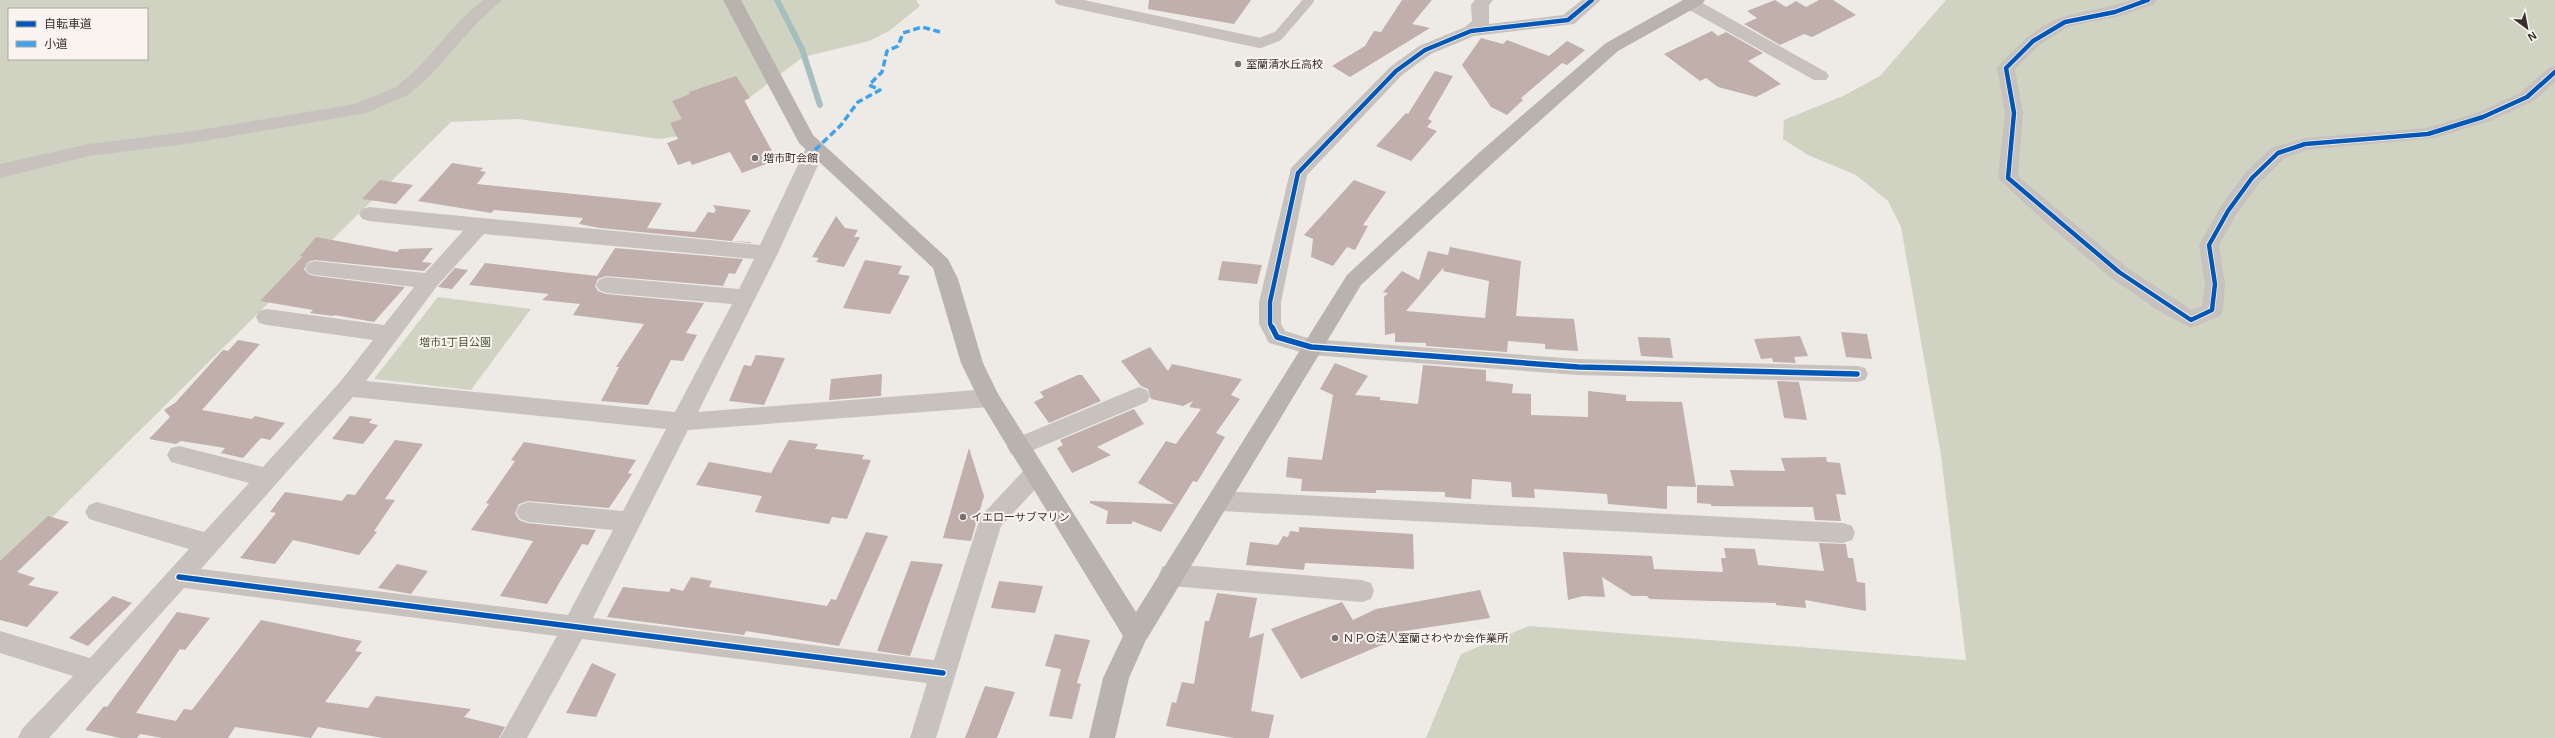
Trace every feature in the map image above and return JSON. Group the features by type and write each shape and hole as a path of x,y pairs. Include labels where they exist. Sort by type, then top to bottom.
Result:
{"street":[{"path":"0,171 89,150 201,136 359,109 402,91 424,72 470,20 493,0"},
{"path":"732,0 806,139 816,150 941,264 948,279 972,363 989,398 1136,635"},
{"path":"1471,31 1481,23 1480,5 1484,0"},
{"path":"1592,0 1568,20 1471,31 1425,50 1396,72 1298,173 1270,302 1270,324 1277,337 1311,347 1578,367 1857,374"},
{"path":"2148,0 2115,12 2065,22 2033,41 2006,68 2014,113 2008,178 2046,212 2142,289 2191,320 2212,310 2215,284 2209,245 2228,211 2252,178 2278,153 2305,144 2428,134 2483,117 2527,97 2555,72"},
{"path":"1102,738 1116,678 1136,635 1171,575 1220,501 1311,347 1354,280 1488,156 1612,47 1693,2 1820,76"},
{"path":"513,738 575,627 746,297 768,254 816,150"},
{"path":"369,214 768,254"},
{"path":"31,738 95,671 348,388 430,282 479,226"},
{"path":"315,268 430,282"},
{"path":"606,285 746,297"},
{"path":"267,317 389,334"},
{"path":"348,388 680,422 989,398"},
{"path":"1019,447 1139,396"},
{"path":"179,455 268,478"},
{"path":"923,738 991,521 1035,474"},
{"path":"1220,501 1843,533"},
{"path":"97,512 209,544"},
{"path":"528,512 629,522"},
{"path":"1171,575 1362,591"},
{"path":"179,577 943,673"},
{"path":"0,642 95,671"}],"lane":[{"path":"1060,0 1260,43 1278,36 1308,0"}],"green space":[{"path":"0,0 916,0 920,6 889,31 869,41 803,57 704,132 659,139 518,119 451,122 0,569"},
{"path":"1946,0 2555,0 2555,738 1426,738 1461,654 1529,626 1966,660 1941,455 1901,227 1888,201 1856,175 1808,155 1783,139 1784,120 1843,96 1880,76"},
{"name":"増市1丁目公園","path":"438,297 531,309 471,390 374,379"}],"building":[{"path":"1149,0 1251,0 1234,24 1148,9"},
{"path":"1402,0 1432,0 1412,24 1430,28 1350,77 1332,66 1365,46 1374,31 1381,32"},
{"path":"1775,0 1786,7 1796,1 1806,7 1819,0 1833,0 1856,15 1812,37 1804,34 1780,45 1744,24 1757,18 1747,11"},
{"path":"1712,31 1718,36 1726,32 1763,53 1748,61 1781,84 1756,97 1718,87 1706,78 1700,81 1664,54"},
{"path":"1481,38 1503,44 1507,40 1549,56 1567,41 1585,50 1567,65 1562,63 1521,98 1523,100 1507,115 1491,107 1462,65"},
{"path":"1435,71 1453,76 1428,119 1432,121 1427,127 1437,131 1411,161 1376,146 1406,113 1408,114"},
{"path":"736,76 750,98 744,100 777,160 742,173 730,152 692,165 690,161 678,165 667,143 678,139 670,123 682,119 672,101 690,94 689,92"},
{"path":"452,163 483,168 480,171 486,172 477,184 662,203 647,228 695,232 708,212 714,213 716,210 713,205 751,210 732,241 751,243 600,228 579,224 583,218 494,210 491,213 418,201"},
{"path":"380,180 413,185 396,204 362,199"},
{"path":"1354,180 1386,192 1363,225 1368,226 1355,250 1347,247 1333,266 1311,257 1313,239 1304,235"},
{"path":"836,216 845,228 858,230 854,237 860,237 844,267 816,262 819,258 812,257"},
{"path":"316,237 397,252 400,249 433,248 422,262 432,263 424,271 315,260 307,262 304,269 308,274 315,276 405,287 374,322 334,315 310,313 313,310 260,301 303,256 300,256"},
{"path":"1450,247 1521,261 1516,316 1574,319 1578,351 1545,349 1545,344 1508,341 1507,352 1426,346 1426,343 1395,342 1395,333 1385,335 1384,297 1388,293 1383,292 1402,271 1419,280 1428,251 1448,255","holes":["1444,267 1443,271 1489,281 1485,318 1406,311"]},
{"path":"615,248 743,259 735,274 729,273 723,286 606,276 598,279 595,286 598,291 606,294 704,303 686,333 697,335 683,361 671,360 648,405 601,401 619,367 616,367 644,324 573,315 580,304 542,300 549,294 469,285 485,263 597,276"},
{"path":"865,260 902,266 898,274 910,276 890,314 843,308"},
{"path":"1222,261 1262,265 1257,284 1218,280"},
{"path":"455,268 468,270 452,289 438,287"},
{"path":"1841,332 1867,334 1872,359 1846,357"},
{"path":"1800,336 1808,356 1794,357 1796,363 1773,362 1772,358 1761,359 1754,339"},
{"path":"1638,337 1670,338 1673,358 1641,356"},
{"path":"238,340 260,344 202,410 252,419 255,416 285,423 270,440 261,438 243,458 221,453 225,448 181,441 176,444 149,439 170,417 164,410 175,403 223,350 228,351"},
{"path":"1150,347 1168,371 1172,364 1242,379 1231,395 1240,399 1216,433 1225,437 1197,482 1193,481 1161,532 1132,521 1132,524 1106,524 1108,511 1090,503 1090,501 1174,504 1138,483 1166,441 1176,444 1201,409 1189,407 1193,401 1183,406 1151,399 1148,389 1141,386 1121,361"},
{"path":"756,355 785,358 764,405 729,401 744,365 751,366"},
{"path":"1335,363 1368,376 1355,395 1380,397 1380,400 1418,404 1423,365 1486,370 1486,381 1513,384 1512,393 1531,394 1531,415 1588,417 1588,391 1626,395 1626,401 1682,402 1696,487 1667,486 1667,509 1608,504 1607,494 1534,489 1535,498 1512,497 1511,482 1472,479 1471,499 1445,497 1445,492 1376,490 1376,493 1301,491 1302,479 1286,477 1288,457 1322,460 1333,395 1320,389"},
{"path":"882,374 881,396 829,400 831,379"},
{"path":"1078,375 1082,375 1101,401 1049,423 1034,402 1044,397 1040,392"},
{"path":"1777,381 1799,382 1807,420 1784,418"},
{"path":"1134,409 1144,424 1097,447 1111,455 1072,473 1057,448 1063,445 1060,440"},
{"path":"350,416 372,419 369,423 378,425 363,444 332,439"},
{"path":"395,440 423,444 385,499 395,500 374,531 377,532 359,555 293,540 275,564 240,558 276,513 270,512 285,492 342,501 347,494 355,495"},
{"path":"789,440 818,444 815,449 864,455 862,459 871,460 847,519 832,517 829,524 755,512 762,496 696,485 709,462 771,473"},
{"path":"524,442 636,460 628,473 632,474 609,508 528,501 519,504 515,513 519,520 527,523 596,530 588,545 582,544 547,604 500,596 533,541 471,530 489,504 486,503 515,461 511,460"},
{"name":"イエローサブマリン","path":"969,448 984,496 971,541 943,538"},
{"path":"1826,457 1827,462 1840,463 1846,495 1836,494 1841,521 1815,520 1813,507 1711,506 1711,504 1697,503 1697,485 1734,486 1730,470 1785,471 1781,458"},
{"path":"48,516 69,522 17,572 35,578 28,585 59,592 27,627 0,620 0,561"},
{"path":"1299,527 1413,534 1414,569 1305,563 1304,570 1246,565 1250,542 1278,545 1283,536 1288,537 1290,531 1299,532"},
{"path":"866,532 888,536 839,646 746,631 744,635 607,617 623,587 669,592 671,588 683,591 691,577 712,581 709,587 827,606 831,599 836,600"},
{"path":"1819,543 1846,544 1848,558 1853,558 1857,582 1865,583 1866,611 1805,600 1806,608 1776,605 1776,603 1650,599 1647,596 1632,596 1602,577 1605,597 1583,596 1568,600 1563,552 1652,556 1654,569 1723,572 1721,558 1726,558 1724,548 1755,549 1758,565 1824,571"},
{"path":"911,561 943,564 910,656 877,651"},
{"path":"397,564 428,571 411,594 378,588"},
{"path":"999,581 1043,586 1035,613 991,608"},
{"name":"ＮＰＯ法人室蘭さわやか会作業所","path":"1480,590 1490,618 1404,631 1384,644 1301,679 1271,629 1342,602 1353,620 1376,609"},
{"path":"1217,593 1257,598 1249,638 1264,633 1251,711 1274,715 1269,738 1234,738 1166,726 1172,702 1176,703 1182,682 1194,684 1205,621 1209,621"},
{"path":"113,596 132,603 88,646 69,638"},
{"path":"177,612 210,618 185,650 180,649 136,713 176,721 184,709 192,710 261,620 362,641 355,651 362,652 325,702 368,708 376,696 471,709 464,717 505,727 499,738 383,738 318,727 311,738 235,727 228,738 163,738 140,734 137,738 120,738 85,730 104,706 107,707"},
{"path":"1055,634 1090,640 1077,683 1081,684 1072,719 1049,716 1061,669 1045,666"},
{"path":"592,663 616,674 596,717 566,713"},
{"path":"985,686 1015,692 997,738 965,738"}],"waterway":[{"path":"777,0 802,49 820,105"}],"marked path":[{"path":"815,150 841,125 858,102 880,90 869,85 882,72 887,51 898,46 903,33 922,27 940,32"}],"cycle path":[{"path":"1592,0 1568,20 1471,31 1425,50 1396,71 1298,173 1270,302 1270,324 1277,337 1311,347 1578,367 1857,374"},
{"path":"2148,0 2115,12 2065,22 2033,41 2006,68 2014,113 2008,178 2073,236 2119,272 2142,289 2191,320 2212,310 2215,284 2209,245 2228,211 2252,178 2278,153 2305,144 2428,134 2483,117 2527,97 2555,72"},
{"path":"179,577 943,673"}],"place":[{"name":"室蘭清水丘高校","path":"1238,64"},
{"name":"増市町会館","path":"755,158"},
{"name":"イエローサブマリン","path":"963,517"},
{"name":"ＮＰＯ法人室蘭さわやか会作業所","path":"1335,638"}]}
